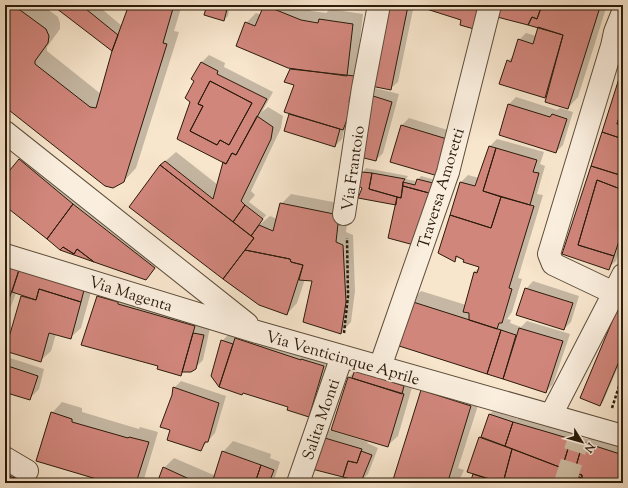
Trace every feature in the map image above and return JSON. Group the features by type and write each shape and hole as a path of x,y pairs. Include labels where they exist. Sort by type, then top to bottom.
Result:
{"street":[{"name":"Via Frantoio","path":"344,214 363,88 379,5"},
{"name":"Traversa Amoretti","path":"380,367 448,172 490,5"},
{"path":"551,415 619,284 580,278 553,264 549,254 615,32 623,11 616,5"},
{"name":"Via Venticinque Aprile","path":"5,132 257,332 551,415 580,433 614,433"},
{"name":"Via Magenta","path":"5,255 257,332"},
{"name":"Salita Monti","path":"298,483 342,356"},
{"path":"5,458 27,471"}],"path":[{"name":"Via Frantoio","path":"342,356 348,296 347,244 344,214"},
{"path":"614,433 623,374"}],"building":[{"path":"52,5 81,5 118,35 112,51"},
{"path":"122,5 174,5 163,43 167,44 124,182 113,188 105,186 5,107 5,12 13,8 20,10 46,29 49,36 48,43 35,61 35,64 90,107 96,108 112,51 127,10 121,7"},
{"path":"207,5 228,5 224,21 204,15"},
{"path":"264,5 301,20 318,23 319,19 353,24 347,76 288,68 236,46 245,22 255,26"},
{"path":"386,5 408,6 391,90 371,86"},
{"path":"414,5 481,5 474,29 460,25 461,20"},
{"path":"500,5 542,5 537,19 532,17 528,25 497,17"},
{"path":"542,5 594,5 600,7 568,109 545,102 563,35 528,25 532,17 537,19"},
{"path":"538,27 563,35 545,98 499,84 507,60 511,62 518,39 533,44"},
{"path":"201,62 218,71 217,74 267,99 236,155 232,153 226,164 177,139 190,102 185,98 194,81 191,79","holes":["210,81 252,103 229,145 220,140 217,145 190,131 203,106 198,104"]},
{"path":"623,66 623,105 617,124 623,126 623,139 602,132"},
{"path":"290,69 355,76 349,102 353,104 343,130 284,112 294,85 284,82"},
{"path":"210,81 252,103 229,145 220,140 217,145 190,131 203,106 198,104"},
{"path":"370,95 392,102 376,161 360,157"},
{"path":"508,104 550,117 552,114 567,119 556,153 499,135"},
{"path":"623,105 623,126 617,124"},
{"path":"289,114 340,129 335,147 284,131"},
{"path":"257,116 273,127 271,139 241,201 245,205 233,222 160,165 165,161 213,199 223,162 226,164 232,153 236,155"},
{"path":"401,125 447,139 438,176 390,162"},
{"path":"602,132 623,139 623,176 591,166"},
{"path":"489,146 496,148 483,191 501,197 491,228 450,215 460,182 475,186"},
{"path":"496,148 537,160 533,172 539,173 530,205 483,191"},
{"path":"19,159 73,204 47,239 5,206 5,176"},
{"path":"160,165 254,238 223,279 129,207"},
{"path":"591,166 623,176 623,190 597,180 578,245 614,256 609,270 562,254"},
{"path":"362,172 372,173 369,189 397,197 396,205 358,198 362,188 358,186"},
{"path":"372,173 405,179 403,182 401,198 369,189"},
{"path":"417,179 433,183 429,193 403,186 403,182 415,185"},
{"path":"597,180 623,190 623,229 614,256 578,245"},
{"path":"403,186 429,193 414,245 388,238 397,197 401,198"},
{"path":"501,197 534,206 509,288 512,289 502,323 499,323 497,329 469,320 469,313 463,312 474,272 477,273 479,267 463,262 464,260 456,256 455,262 438,253 450,215 491,228"},
{"path":"280,203 339,215 336,242 343,245 346,302 341,334 303,322 312,281 299,280 303,265 291,262 290,259 245,250 254,238 251,236 259,225 273,231"},
{"path":"73,204 155,268 146,280 94,262 77,249 74,254 63,247 60,250 47,239"},
{"path":"245,205 263,219 251,236 233,222"},
{"path":"63,247 74,254 77,249 94,262 60,250"},
{"path":"245,250 290,259 291,262 303,265 287,315 259,305 223,279"},
{"path":"5,265 19,270 5,311"},
{"path":"19,270 84,290 81,302 39,289 36,300 12,292"},
{"path":"525,288 573,303 564,330 516,315"},
{"path":"39,289 81,302 71,339 49,333 41,362 5,351 21,296 36,300"},
{"path":"97,296 118,302 118,304 195,326 181,376 157,369 158,366 81,345"},
{"path":"410,301 501,330 487,374 396,345"},
{"path":"619,305 623,307 623,352 600,406 580,398"},
{"path":"519,328 563,341 546,393 503,379"},
{"path":"501,330 516,335 503,379 487,374"},
{"path":"193,333 204,335 196,369 191,372 182,372"},
{"path":"235,338 324,366 309,417 287,410 288,407 243,393 242,395 219,387"},
{"path":"221,340 233,344 219,387 211,376"},
{"path":"5,365 38,376 30,400 7,393 9,389 5,388"},
{"path":"355,370 404,386 402,394 352,378"},
{"path":"348,377 404,394 388,447 331,430"},
{"path":"173,387 219,403 208,442 205,442 201,451 167,440 170,430 160,427 172,395"},
{"path":"421,390 471,406 449,478 454,480 453,483 392,483"},
{"path":"51,412 72,419 72,422 128,438 149,442 136,483 110,483 36,461"},
{"path":"489,414 513,422 505,446 481,437"},
{"path":"513,422 571,439 562,468 505,446"},
{"path":"318,436 362,449 357,463 348,461 343,477 308,468"},
{"path":"479,437 512,449 503,483 467,472"},
{"path":"571,439 583,442 574,473 582,475 582,478 561,472"},
{"path":"583,442 623,455 623,483 581,483 582,475 574,473"},
{"path":"512,449 562,468 561,472 582,478 581,483 518,483 504,479"},
{"path":"222,451 261,465 255,483 212,483"},
{"path":"361,451 372,455 361,482 343,477 348,461 357,463"},
{"path":"261,465 274,470 269,483 255,483"},
{"path":"163,467 198,483 157,483"},
{"path":"473,474 488,479 502,483 470,483"},
{"path":"5,475 15,478 13,483 5,483"}],"tunnel":[{"path":"565,483 578,441"}]}
